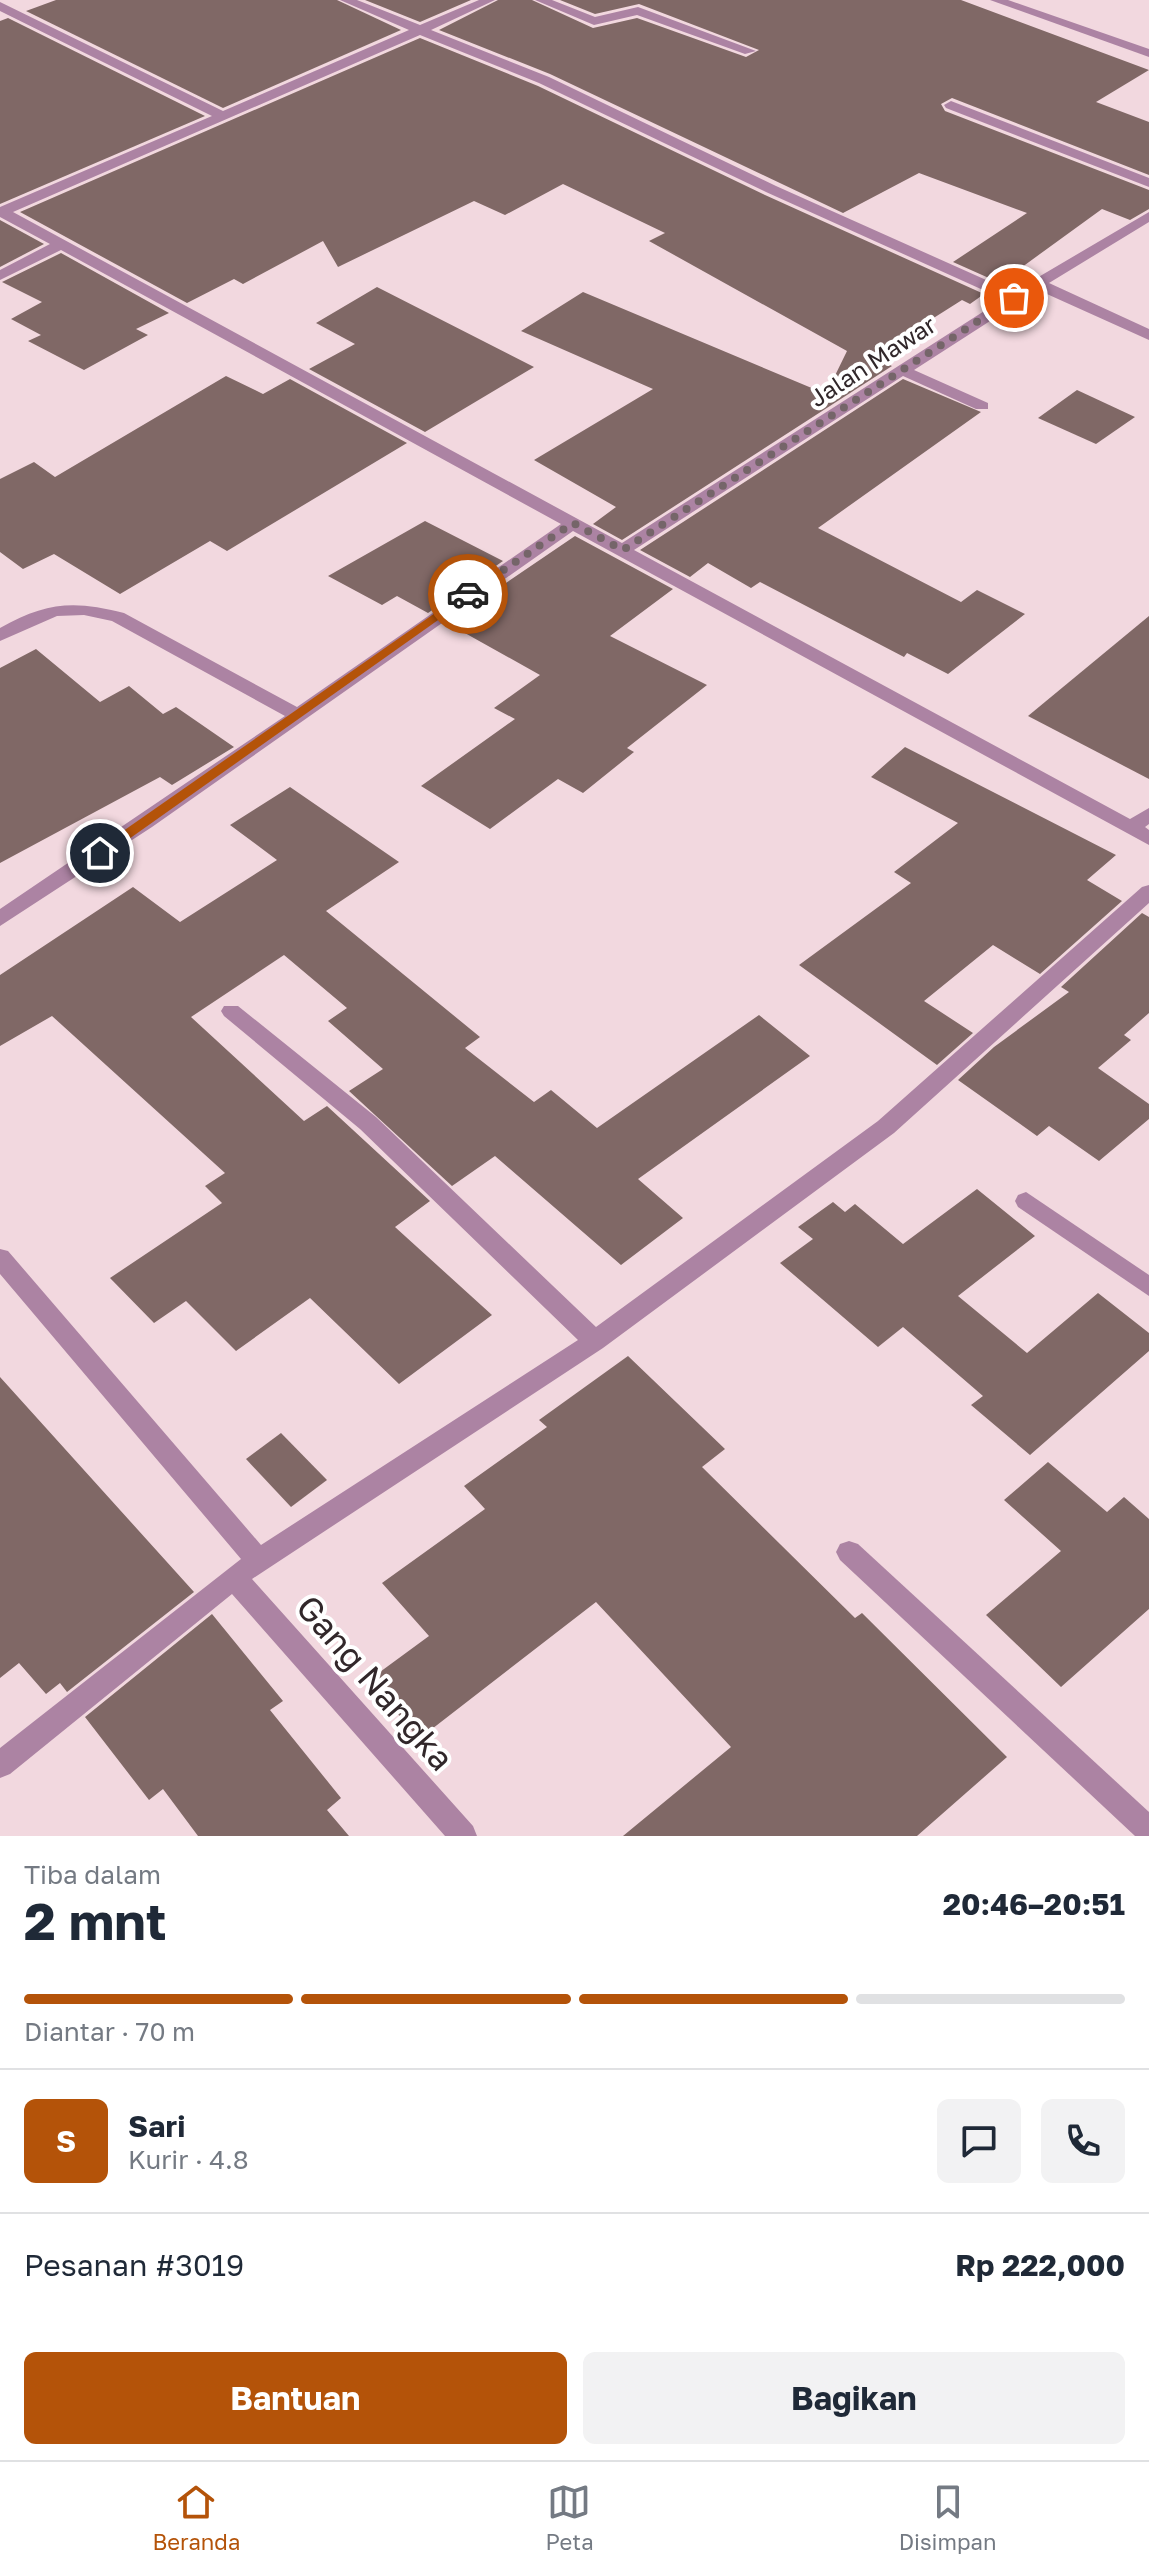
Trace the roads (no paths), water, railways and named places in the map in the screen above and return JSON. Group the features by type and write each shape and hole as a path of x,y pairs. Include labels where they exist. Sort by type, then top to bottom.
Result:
{"street":[{"path":"346,0 544,80 771,189 1014,298"},
{"path":"1,211 489,0"},
{"path":"541,0 594,21 638,11 750,51"},
{"path":"996,0 1149,53"},
{"path":"0,6 223,116"},
{"path":"951,105 1149,183"},
{"path":"1,211 873,690 1141,833 1149,814"},
{"name":"Jalan Mawar","path":"623,550 1014,298 1149,216"},
{"path":"0,276 61,244"},
{"path":"1038,284 1149,335"},
{"path":"904,371 982,406"},
{"path":"0,919 299,716 440,613 573,523"},
{"path":"0,635 36,614 64,608 88,608 118,617 299,716"},
{"path":"0,1765 234,1577 595,1341 886,1127 1149,892"},
{"path":"231,1011 368,1123 595,1341"},
{"path":"1026,1201 1149,1287"},
{"path":"0,1258 258,1560"},
{"path":"849,1552 1149,1830"},
{"name":"Gang Nangka","path":"234,1577 463,1836"}]}
